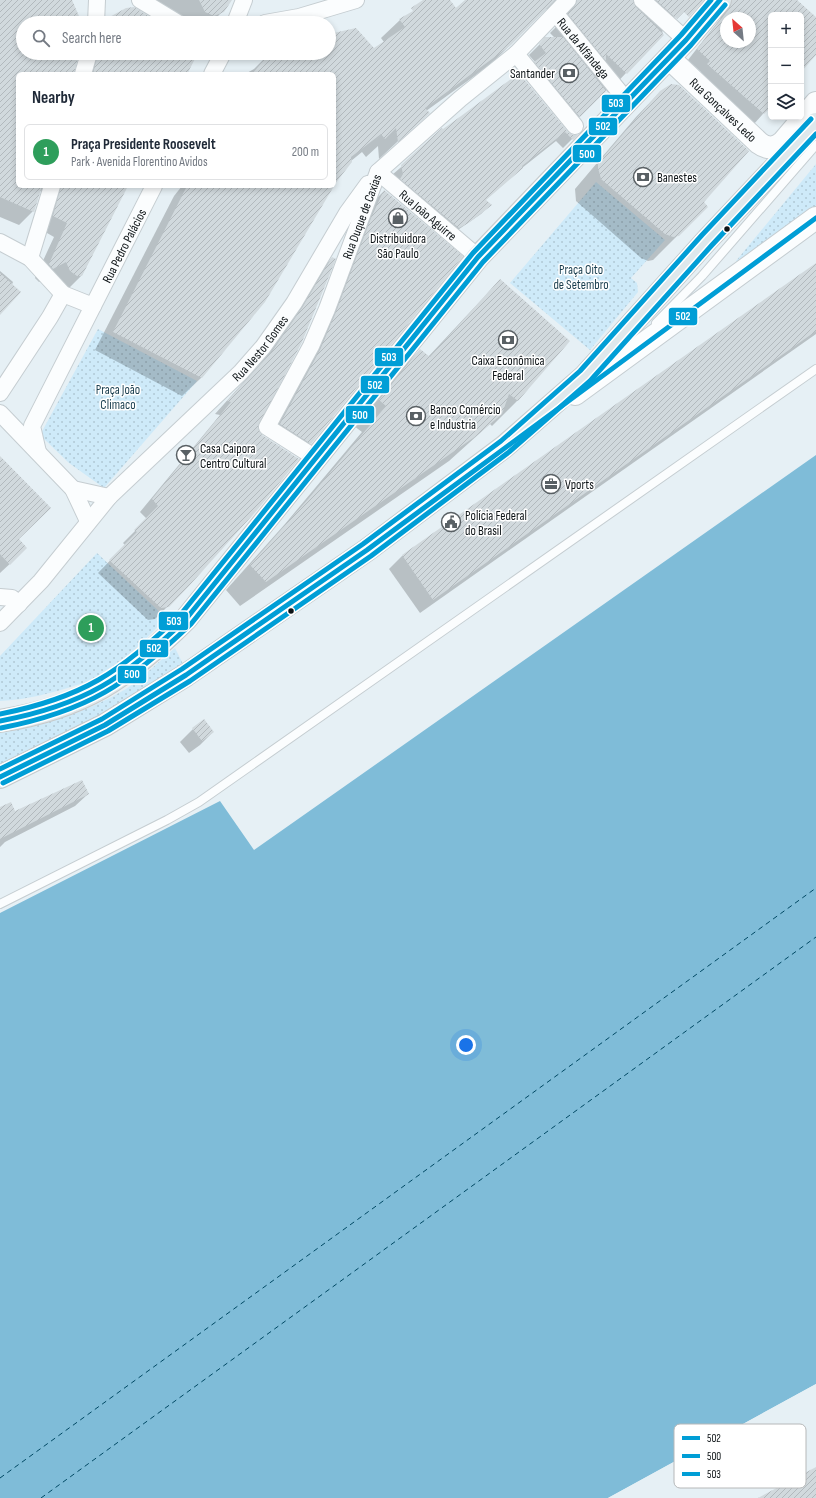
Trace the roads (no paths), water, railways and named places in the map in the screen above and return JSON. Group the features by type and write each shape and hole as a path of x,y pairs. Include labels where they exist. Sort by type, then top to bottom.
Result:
{"main road":[{"path":"0,721 36,714 71,703 93,694 131,669 164,641 186,619 314,457 478,256 669,58 720,0"},
{"name":"Rua Gonçalves Ledo","path":"669,58 758,143 768,148 779,146 816,103"},
{"path":"505,446 585,376 707,240 816,124"},
{"path":"0,777 106,725 186,674 367,550 613,366 816,218"}],"street":[{"path":"97,16 98,0"},
{"path":"140,0 166,16"},
{"path":"238,16 244,0"},
{"path":"302,16 356,0"},
{"name":"Rua Duque de Caxias","path":"314,457 267,427 312,346 378,172 460,99 516,54 568,0"},
{"path":"642,0 686,40"},
{"name":"Rua da Alfândega","path":"556,14 627,101"},
{"path":"516,54 575,126"},
{"path":"84,72 87,60"},
{"path":"213,72 219,60"},
{"name":"Rua João Aguirre","path":"378,172 478,256"},
{"name":"Rua Nestor Gomes","path":"0,623 41,581 88,521 109,497 209,404 241,372 262,347 294,303 346,213 378,172"},
{"path":"30,258 51,188"},
{"name":"Rua Pedro Palácios","path":"93,306 153,188"},
{"path":"0,242 30,258 63,294 93,306 32,426 38,452"},
{"path":"0,393 50,317 63,294"},
{"path":"0,413 73,489 88,521"},
{"path":"16,431 32,426"},
{"path":"73,489 109,497"},
{"path":"0,597 12,598 19,604"}],"lane":[{"path":"613,366 687,291 816,146"},
{"path":"0,904 166,820 198,802 816,369"}],"water":[{"path":"816,455 816,1384 743,1424 674,1424 674,1462 608,1498 0,1498 0,913 220,801 254,850"}],"place":[{"name":"Santander","path":"569,73"},
{"name":"Banestes","path":"643,177"},
{"name":"Distribuidora São Paulo","path":"398,218"},
{"name":"Caixa Econômica Federal","path":"508,340"},
{"name":"Banco Comércio e Industria","path":"416,416"},
{"name":"Casa Caipora Centro Cultural","path":"186,455"},
{"name":"Vports","path":"551,484"},
{"name":"Polícia Federal do Brasil","path":"451,522"},
{"name":"Praça Presidente Roosevelt","path":"91,628"}],"park label":[{"name":"Praça Oito de Setembro","path":"581,276"},
{"name":"Praça João Climaco","path":"118,396"}]}
